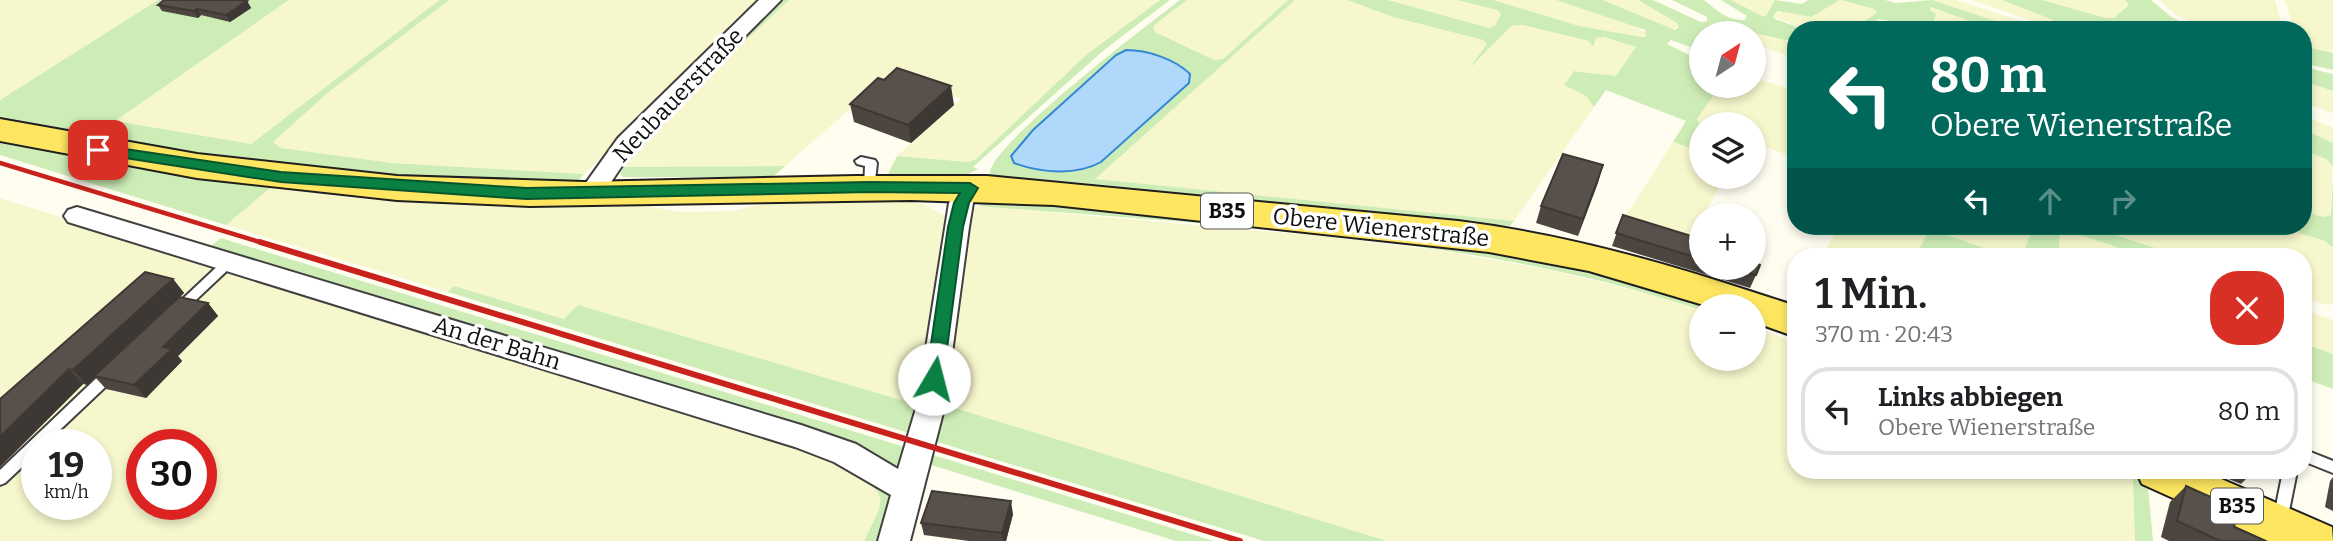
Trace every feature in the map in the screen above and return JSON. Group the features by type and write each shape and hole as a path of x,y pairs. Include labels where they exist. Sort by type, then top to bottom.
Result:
{"main road":[{"name":"Obere Wienerstraße","path":"0,130 124,154 281,177 445,190 590,194 866,174 970,188 1089,197 1484,237 1584,257 1671,279 1714,294"},
{"name":"Obere Wienerstraße","path":"1766,311 1787,318"},
{"name":"B35","path":"2176,479 2298,533"}],"street":[{"name":"Neubauerstraße","path":"590,194 626,143 771,0"},
{"path":"894,541 931,405 956,227 961,203 970,188"},
{"name":"An der Bahn","path":"77,216 802,437 845,453 908,490"}],"lane":[{"path":"170,318 228,263"},
{"path":"0,479 120,365"},
{"path":"2312,459 2333,467"},
{"path":"2291,479 2298,533"}],"green space":[{"path":"0,0 158,0 0,100"},
{"path":"158,0 289,0 115,121 251,144 440,0 449,0 330,91 273,142 281,148 392,163 584,174 576,183 530,186 288,170 0,122 0,100"},
{"path":"289,0 440,0 251,144 114,121"},
{"path":"449,0 757,0 728,26 726,33 629,124 627,133 584,174 392,163 281,148 273,141 330,91"},
{"path":"779,0 789,0 721,64 624,167 785,166 773,177 623,177 620,174 635,145"},
{"path":"789,0 1160,0 1086,55 976,159 968,162 897,156 961,99 890,74 785,166 623,167 721,64"},
{"path":"1160,0 1170,0 1104,50 973,167 978,169 961,178 887,176 897,156 968,162 976,159 1086,55"},
{"path":"1180,0 1187,0 1153,26 1155,32 1214,60 1223,59 1288,0 1295,0 1095,179 1514,221 1510,226 1461,223 994,178 990,175 995,161 1040,114"},
{"path":"1187,0 1288,0 1223,59 1214,60 1155,32 1153,26"},
{"path":"1295,0 1347,0 1393,17 1483,40 1488,44 1474,64 1511,26 1523,25 1589,41 1593,46 1596,38 1603,37 1637,47 1616,76 1575,71 1564,85 1586,96 1594,107 1514,221 1094,179"},
{"path":"1347,0 1388,0 1489,28 1495,26 1501,14 1497,10 1457,0 1493,0 1579,26 1646,36 1645,30 1556,0 1603,0 1675,30 1679,27 1677,23 1638,0 1653,0 1699,21 1689,21 1689,47 1671,40 1667,44 1689,55 1689,98 1712,98 1702,112 1689,112 1689,148 1673,142 1686,121 1606,90 1594,107 1586,96 1564,85 1574,71 1616,76 1636,47 1604,37 1596,38 1593,47 1589,41 1523,25 1511,26 1469,69 1487,44 1483,40 1393,17"},
{"path":"1388,0 1457,0 1497,10 1501,14 1495,27 1489,28"},
{"path":"1493,0 1556,0 1617,19 1647,33 1642,37 1579,26"},
{"path":"1603,0 1638,0 1677,23 1679,27 1670,29"},
{"path":"1672,0 1704,0 1728,17 1745,20 1747,16 1721,0 1731,0 1766,16 1775,0 1802,4 1808,0 1840,0 1811,17 1778,11 1773,16 1787,23 1787,40 1766,36 1766,21 1707,21 1707,17"},
{"path":"1731,0 1776,1 1766,16 1761,16"},
{"path":"1840,0 1874,9 1878,13 1865,21 1787,22 1773,16 1783,10 1811,17"},
{"path":"1841,0 1885,0 1896,3 1932,0 1996,21 1970,21 1931,7 1930,10 1936,14 1934,21 1865,21 1877,13 1874,9"},
{"path":"1932,0 1956,0 2022,21 1996,21"},
{"path":"1972,0 2002,0 2055,21 2033,21"},
{"path":"2002,0 2042,0 2114,18 2129,5 2125,0 2151,0 2179,21 2055,21"},
{"path":"2042,0 2125,0 2130,5 2114,18 2106,18"},
{"path":"2159,0 2275,0 2281,21 2189,21 2175,14"},
{"path":"2285,0 2333,0 2333,53 2312,48 2312,21 2291,21"},
{"path":"1930,7 1974,21 1933,21"},
{"path":"1766,36 1787,40 1787,55 1766,48"},
{"path":"2312,48 2333,53 2333,70 2312,65"},
{"path":"2312,69 2333,74 2333,91 2312,84"},
{"path":"1766,82 1787,88 1787,155 1766,147 1766,112 1702,112 1712,98 1766,98"},
{"path":"2312,84 2333,91 2333,113 2312,106"},
{"path":"2312,119 2333,128 2333,143 2312,133"},
{"path":"2312,133 2333,143 2333,166 2326,159 2312,154"},
{"path":"0,138 275,184 226,225 0,155"},
{"path":"1673,142 1689,148 1689,189 1718,189 1711,203 1689,203 1689,240 1685,248 1618,228"},
{"path":"2312,154 2326,159 2333,166 2331,215 2323,217 2312,214"},
{"path":"2333,178 2333,248 2325,241 2305,235 2312,235 2312,214 2323,217 2331,215"},
{"path":"275,184 621,201 679,212 732,211 791,198 909,201 924,204 947,217 947,228 918,405 578,305 565,319 454,286 448,292 226,225"},
{"path":"0,198 264,281 798,441 845,467 878,490 882,498 881,506 864,541 0,541"},
{"path":"998,199 1483,246 1669,287 1690,294 1689,307 1614,285 1435,249 1251,228 978,206"},
{"path":"978,206 1321,236 1437,250 1545,269 1655,295 1689,306 1689,371 1766,371 1766,331 1787,339 1787,479 2133,479 2135,541 1387,541 942,404 971,212"},
{"path":"1834,235 1926,235 1920,248 1827,248"},
{"path":"1926,235 1947,235 1984,248 1920,248"},
{"path":"1947,235 2030,235 2025,248 1984,248"},
{"path":"2030,235 2060,235 2059,248 2025,248"},
{"path":"2060,235 2080,235 2119,248 2059,248"},
{"path":"2080,235 2116,235 2155,248 2119,248"},
{"path":"2116,235 2305,235 2325,241 2333,248 2333,304 2326,305 2312,300 2312,248 2155,248"},
{"path":"221,238 908,448 902,467 893,470 205,251"},
{"path":"454,286 564,319 578,305 918,405 912,434 448,292"},
{"path":"2312,313 2333,320 2333,354 2312,346"},
{"path":"2312,346 2333,354 2333,389 2312,381"},
{"path":"942,404 1387,541 1264,541 934,441"},
{"path":"930,454 1214,541 1176,541 928,464"},
{"path":"844,467 892,495 880,541 864,541 877,513 880,497 869,484"},
{"path":"2133,479 2147,479 2153,541 2135,541"}],"water":[{"path":"1126,50 1152,54 1177,64 1190,74 1189,83 1101,162 1081,169 1058,172 1014,163 1011,156 1033,130 1116,55"}],"building":[{"path":"164,0 247,1 226,15 158,5"},
{"path":"897,68 951,86 908,125 850,104 878,78 884,80"},
{"path":"1563,154 1603,165 1583,219 1541,206"},
{"path":"1623,215 1689,235 1689,255 1616,233"},
{"path":"145,272 173,279 73,370 69,369 0,437 0,399"},
{"path":"179,297 208,303 163,347 172,349 134,385 94,376"},
{"path":"2186,486 2238,509 2234,527 2265,541 2220,541 2177,521"},
{"path":"932,491 1011,501 1002,533 921,523"}],"railway":[{"path":"0,163 266,244"},
{"path":"260,242 1240,541"}],"route":[{"path":"98,150 281,177 526,194 870,187 970,188 961,203 956,227 934,379"}]}
